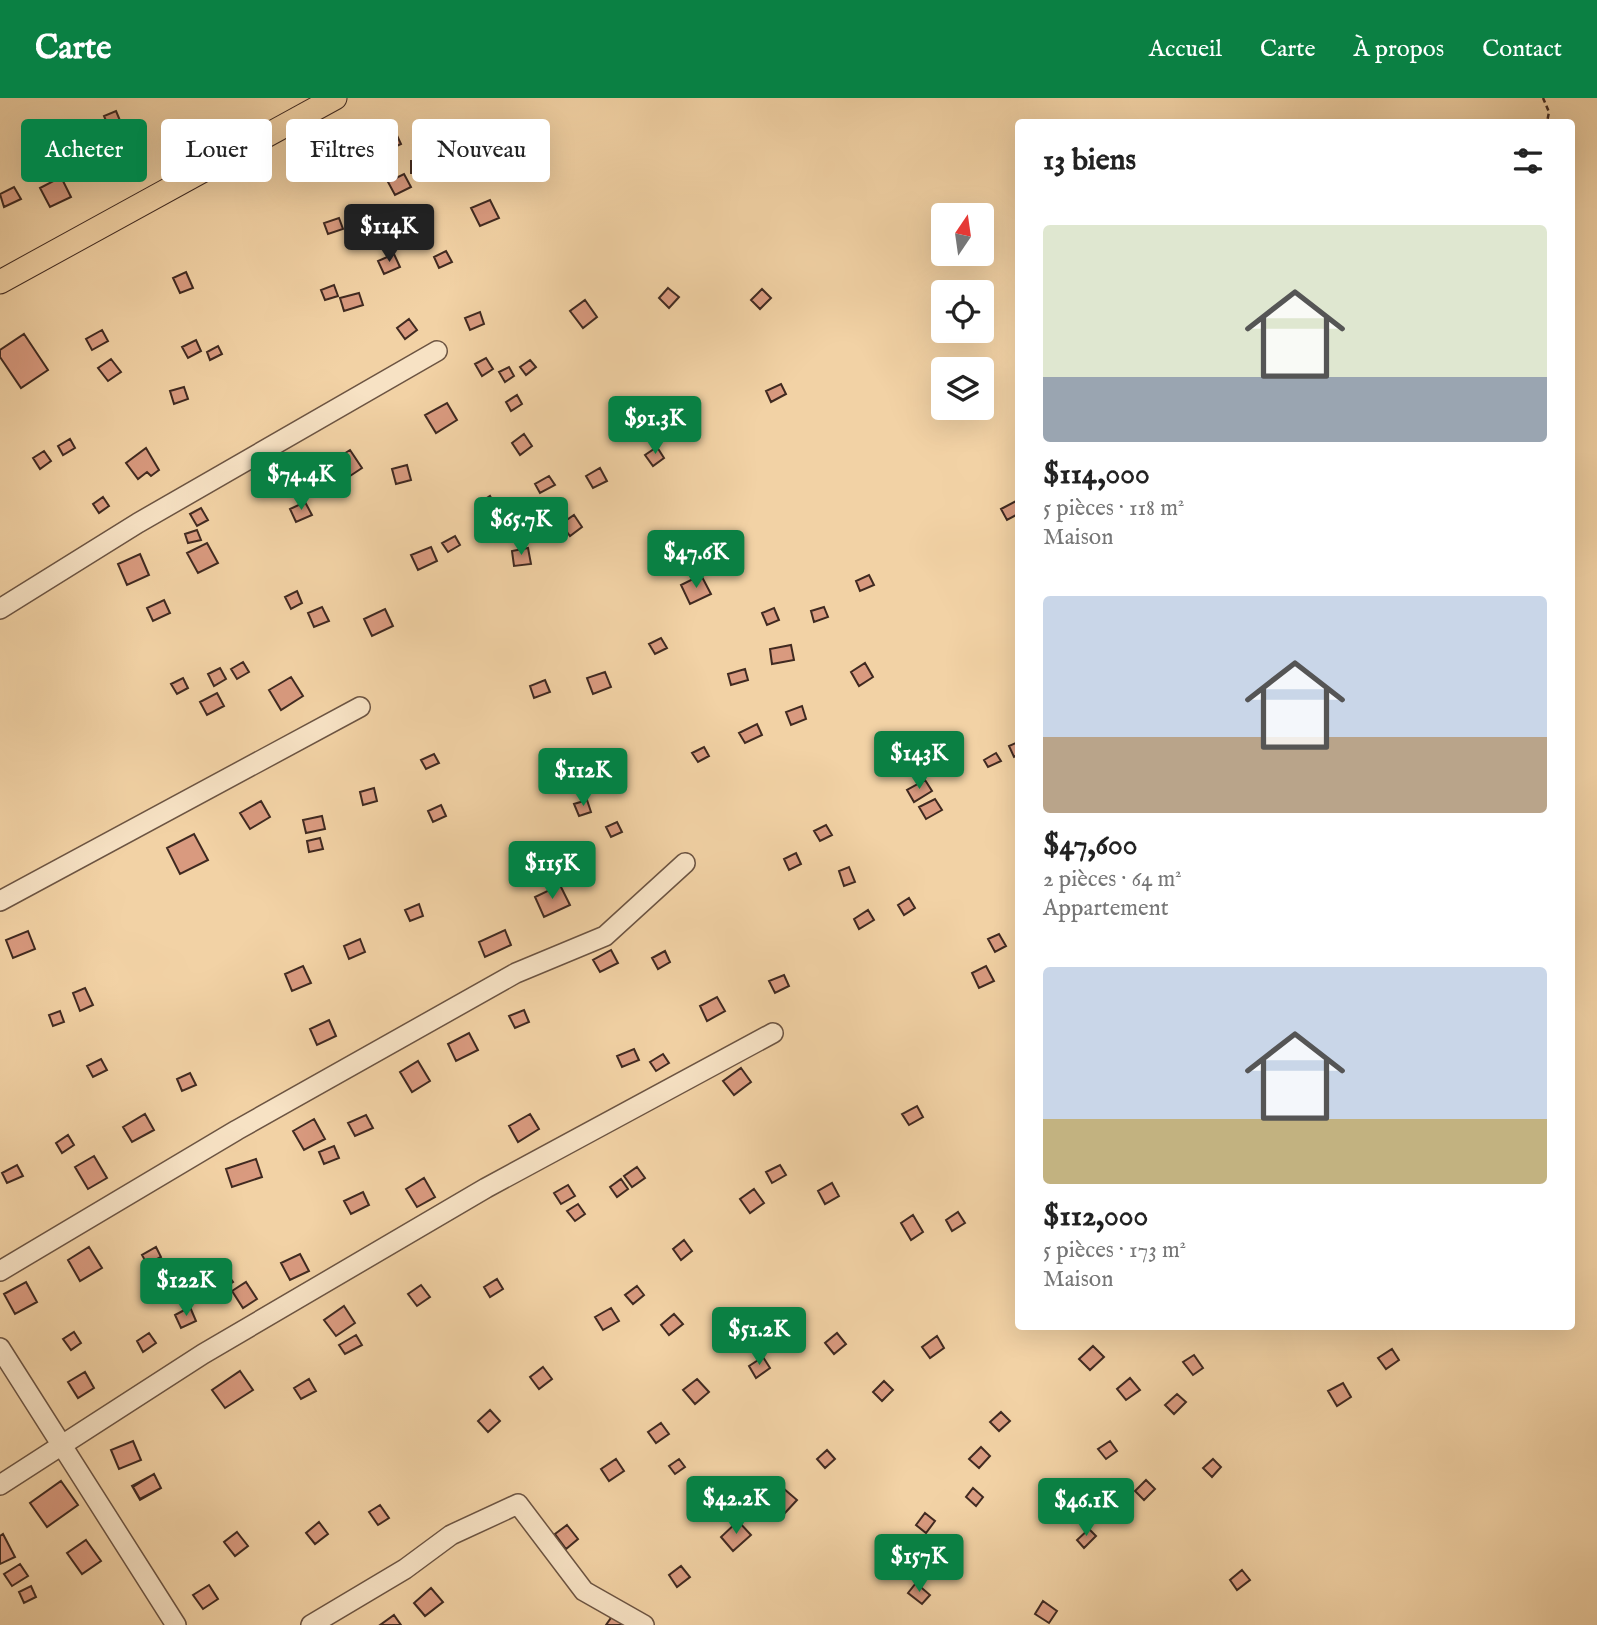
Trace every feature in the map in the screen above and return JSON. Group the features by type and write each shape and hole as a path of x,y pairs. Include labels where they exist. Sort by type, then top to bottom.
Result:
{"main road":[{"path":"0,282 335,98"}],"street":[{"path":"0,609 138,523 437,351"},
{"path":"0,901 360,706"},
{"path":"0,1270 237,1130 516,973 605,936 685,863"},
{"path":"0,1485 204,1354 486,1188 773,1033"},
{"path":"0,1348 176,1625"},
{"path":"312,1625 405,1569 451,1535 518,1504 584,1591 645,1625"}],"path":[{"path":"1543,98 1549,112 1548,119"}],"building":[{"path":"116,111 119,119 105,119 104,116"},
{"path":"404,174 411,187 395,195 388,182 398,182 398,177"},
{"path":"51,182 64,182 71,197 50,207 40,188"},
{"path":"14,187 21,199 4,207 0,194"},
{"path":"490,200 499,218 480,226 471,208"},
{"path":"339,218 343,229 328,234 324,223"},
{"path":"446,251 452,262 439,268 434,257"},
{"path":"394,254 400,267 384,274 378,261"},
{"path":"186,272 193,288 180,293 173,278"},
{"path":"334,285 338,296 325,300 321,290"},
{"path":"668,288 679,297 669,308 659,298"},
{"path":"762,289 771,298 760,309 751,300"},
{"path":"359,293 363,305 344,311 340,298"},
{"path":"585,300 597,317 583,328 570,311"},
{"path":"480,312 484,324 470,330 465,318"},
{"path":"409,319 417,330 405,339 397,328"},
{"path":"102,330 108,341 92,350 86,339"},
{"path":"24,334 48,370 21,388 0,357 0,350"},
{"path":"196,340 201,351 188,358 182,347"},
{"path":"218,346 222,354 210,360 207,352"},
{"path":"486,358 493,369 482,376 475,364"},
{"path":"111,359 121,372 108,381 98,368"},
{"path":"530,360 536,367 526,375 520,367"},
{"path":"509,367 514,376 505,382 499,372"},
{"path":"781,384 786,394 771,402 766,391"},
{"path":"184,387 188,399 174,404 170,391"},
{"path":"517,395 522,404 511,411 506,402"},
{"path":"447,403 457,420 436,433 425,415"},
{"path":"643,411 648,421 637,428 631,418"},
{"path":"524,434 532,446 520,455 512,443"},
{"path":"70,439 75,448 63,455 58,446"},
{"path":"657,447 664,458 653,466 645,455"},
{"path":"146,448 159,470 151,476 147,472 138,479 126,463"},
{"path":"350,450 362,468 344,480 331,462"},
{"path":"44,451 51,461 40,469 33,458"},
{"path":"407,465 411,480 396,484 392,469"},
{"path":"600,468 607,481 593,488 586,476"},
{"path":"549,476 555,485 540,493 535,484"},
{"path":"490,496 497,508 486,515 479,503"},
{"path":"103,497 109,506 99,513 93,504"},
{"path":"305,502 312,515 296,522 290,509"},
{"path":"1015,502 1015,516 1007,520 1001,509"},
{"path":"201,508 208,520 197,526 190,514"},
{"path":"574,515 582,527 570,536 561,524"},
{"path":"197,530 201,540 188,543 185,534"},
{"path":"455,536 460,545 448,552 442,543"},
{"path":"207,543 218,563 198,573 187,553"},
{"path":"431,547 437,561 418,570 411,555"},
{"path":"528,548 531,564 514,566 512,551"},
{"path":"140,554 149,575 127,585 118,564"},
{"path":"701,575 711,594 690,604 681,585"},
{"path":"869,575 874,585 860,591 856,581"},
{"path":"297,591 302,603 291,609 285,597"},
{"path":"164,600 170,613 153,621 147,608"},
{"path":"322,607 329,621 314,627 308,613"},
{"path":"824,607 828,617 814,622 811,611"},
{"path":"774,608 779,620 767,625 762,613"},
{"path":"385,609 393,626 372,636 364,619"},
{"path":"661,638 667,648 655,654 649,644"},
{"path":"791,645 794,660 772,664 770,649"},
{"path":"243,662 249,672 237,679 231,669"},
{"path":"865,663 873,677 859,686 851,672"},
{"path":"220,668 226,679 214,686 208,674"},
{"path":"745,669 748,680 731,685 728,674"},
{"path":"605,672 611,687 593,694 587,678"},
{"path":"291,677 303,696 281,710 269,690"},
{"path":"183,678 188,688 177,694 171,684"},
{"path":"545,680 550,692 534,698 530,686"},
{"path":"217,693 224,706 207,715 200,702"},
{"path":"802,706 806,719 791,725 786,712"},
{"path":"757,724 762,735 745,743 739,733"},
{"path":"1015,743 1015,756 1014,757 1009,746"},
{"path":"704,747 709,756 698,762 692,753"},
{"path":"996,753 1001,761 988,767 984,760"},
{"path":"434,754 439,763 426,769 421,760"},
{"path":"925,780 932,791 914,802 907,790"},
{"path":"374,788 377,801 363,805 360,792"},
{"path":"935,799 942,810 926,819 919,807"},
{"path":"587,800 591,812 579,816 574,804"},
{"path":"261,801 270,817 250,829 240,813"},
{"path":"441,805 446,816 433,822 428,811"},
{"path":"322,816 325,829 306,833 303,820"},
{"path":"617,822 622,832 611,837 606,827"},
{"path":"826,825 832,835 820,841 814,831"},
{"path":"194,834 208,860 180,874 167,848"},
{"path":"320,838 323,849 309,852 307,841"},
{"path":"543,847 549,863 534,869 528,852"},
{"path":"796,853 801,864 789,870 784,859"},
{"path":"849,867 855,882 844,886 839,871"},
{"path":"560,885 570,905 544,917 535,897"},
{"path":"909,898 915,908 904,915 898,905"},
{"path":"419,904 423,916 410,921 405,910"},
{"path":"868,910 874,920 859,929 854,919"},
{"path":"505,930 511,945 485,957 479,942"},
{"path":"28,931 35,949 13,958 6,940"},
{"path":"999,934 1006,946 995,952 988,939"},
{"path":"360,939 365,952 349,959 344,946"},
{"path":"611,950 618,963 600,972 593,960"},
{"path":"665,951 670,962 658,969 652,958"},
{"path":"303,966 311,983 292,991 285,974"},
{"path":"986,966 994,981 979,988 972,973"},
{"path":"784,975 789,986 775,993 769,981"},
{"path":"85,988 93,1005 80,1011 73,993"},
{"path":"717,997 725,1011 707,1021 700,1006"},
{"path":"524,1010 529,1022 515,1028 509,1016"},
{"path":"60,1011 64,1022 53,1026 49,1015"},
{"path":"329,1020 336,1036 317,1045 310,1029"},
{"path":"469,1033 478,1050 456,1061 448,1044"},
{"path":"634,1049 639,1060 622,1067 617,1056"},
{"path":"663,1054 669,1063 656,1071 650,1062"},
{"path":"101,1059 107,1070 93,1077 87,1066"},
{"path":"418,1061 430,1081 412,1092 400,1072"},
{"path":"741,1068 751,1082 734,1095 723,1081"},
{"path":"190,1073 196,1085 182,1091 177,1079"},
{"path":"917,1106 923,1117 909,1125 902,1114"},
{"path":"145,1114 154,1130 132,1142 123,1127"},
{"path":"530,1114 539,1129 518,1142 509,1126"},
{"path":"366,1115 373,1128 355,1136 348,1123"},
{"path":"314,1119 325,1139 304,1150 293,1131"},
{"path":"68,1135 74,1145 62,1153 56,1143"},
{"path":"334,1146 339,1158 324,1164 319,1152"},
{"path":"94,1156 107,1178 88,1189 75,1167"},
{"path":"256,1159 262,1177 232,1187 226,1169"},
{"path":"17,1165 23,1176 7,1183 2,1173"},
{"path":"780,1165 786,1175 772,1183 766,1172"},
{"path":"637,1167 645,1178 632,1187 624,1176"},
{"path":"424,1178 435,1197 417,1207 406,1189"},
{"path":"621,1179 628,1189 617,1197 610,1187"},
{"path":"832,1183 839,1196 825,1204 818,1191"},
{"path":"568,1185 575,1196 561,1204 554,1193"},
{"path":"754,1189 764,1203 750,1213 740,1199"},
{"path":"363,1192 369,1205 351,1214 344,1201"},
{"path":"578,1204 585,1214 575,1221 567,1211"},
{"path":"958,1212 965,1223 952,1231 946,1220"},
{"path":"913,1215 923,1232 911,1240 901,1223"},
{"path":"684,1240 692,1251 681,1260 673,1249"},
{"path":"89,1247 102,1268 80,1281 68,1260"},
{"path":"156,1247 161,1257 147,1264 142,1255"},
{"path":"300,1254 309,1271 290,1280 281,1263"},
{"path":"223,1268 233,1282 221,1290 211,1277"},
{"path":"497,1279 503,1289 490,1297 484,1287"},
{"path":"26,1282 37,1302 15,1314 4,1294"},
{"path":"246,1282 257,1299 243,1308 232,1291"},
{"path":"421,1285 430,1297 417,1306 408,1294"},
{"path":"637,1286 644,1295 633,1304 625,1295"},
{"path":"344,1306 355,1323 336,1336 324,1320"},
{"path":"190,1307 196,1321 181,1328 175,1315"},
{"path":"611,1308 619,1321 603,1330 595,1317"},
{"path":"674,1314 683,1324 669,1335 661,1325"},
{"path":"74,1332 81,1343 71,1350 63,1339"},
{"path":"149,1333 156,1343 143,1352 137,1341"},
{"path":"837,1333 846,1344 834,1354 825,1343"},
{"path":"356,1335 362,1345 345,1354 339,1345"},
{"path":"937,1336 944,1348 930,1358 922,1347"},
{"path":"1093,1346 1104,1357 1090,1370 1079,1359"},
{"path":"1392,1349 1399,1360 1386,1369 1378,1358"},
{"path":"1194,1355 1203,1368 1193,1375 1183,1362"},
{"path":"763,1357 770,1368 756,1378 749,1366"},
{"path":"543,1367 552,1379 539,1389 530,1377"},
{"path":"240,1371 253,1390 225,1408 212,1390"},
{"path":"85,1372 94,1388 78,1398 68,1382"},
{"path":"1130,1378 1140,1390 1126,1400 1117,1389"},
{"path":"309,1379 316,1391 301,1399 294,1388"},
{"path":"697,1379 709,1392 695,1404 683,1390"},
{"path":"884,1381 893,1390 882,1401 873,1392"},
{"path":"1343,1383 1351,1397 1337,1406 1328,1391"},
{"path":"1177,1394 1186,1402 1174,1414 1165,1405"},
{"path":"490,1410 500,1421 488,1432 478,1421"},
{"path":"1001,1412 1010,1421 999,1431 990,1422"},
{"path":"661,1423 669,1434 656,1443 648,1432"},
{"path":"133,1441 141,1460 119,1469 111,1450"},
{"path":"1110,1441 1117,1451 1106,1459 1098,1449"},
{"path":"981,1447 990,1456 979,1468 969,1459"},
{"path":"827,1450 835,1459 825,1468 817,1459"},
{"path":"616,1459 624,1471 609,1481 601,1469"},
{"path":"679,1459 685,1467 675,1474 669,1466"},
{"path":"1213,1459 1221,1467 1212,1477 1203,1468"},
{"path":"154,1474 161,1488 140,1499 133,1487"},
{"path":"154,1474 161,1488 140,1500 132,1486"},
{"path":"1146,1480 1155,1489 1144,1500 1135,1491"},
{"path":"61,1481 78,1505 47,1527 30,1503"},
{"path":"783,1488 797,1500 784,1514 770,1502"},
{"path":"973,1488 983,1497 976,1506 966,1497"},
{"path":"380,1505 389,1518 378,1525 369,1512"},
{"path":"925,1513 935,1521 926,1533 916,1525"},
{"path":"738,1521 751,1535 733,1551 721,1537"},
{"path":"319,1522 328,1534 315,1544 306,1533"},
{"path":"567,1525 578,1539 566,1549 555,1534"},
{"path":"1089,1529 1096,1536 1084,1548 1077,1540"},
{"path":"237,1532 248,1546 235,1556 224,1542"},
{"path":"3,1534 15,1557 0,1564 0,1536"},
{"path":"86,1540 101,1561 82,1574 67,1553"},
{"path":"20,1564 28,1576 12,1586 4,1574"},
{"path":"681,1566 690,1577 677,1587 669,1575"},
{"path":"1242,1570 1250,1580 1237,1590 1230,1580"},
{"path":"916,1583 930,1595 922,1604 908,1593"},
{"path":"209,1585 218,1599 203,1609 193,1595"},
{"path":"31,1586 36,1597 24,1603 19,1592"},
{"path":"431,1588 443,1602 425,1616 414,1603"},
{"path":"1043,1601 1057,1611 1049,1623 1035,1614"},
{"path":"615,1612 625,1620 621,1625 606,1625"},
{"path":"394,1615 401,1625 380,1625"}]}
